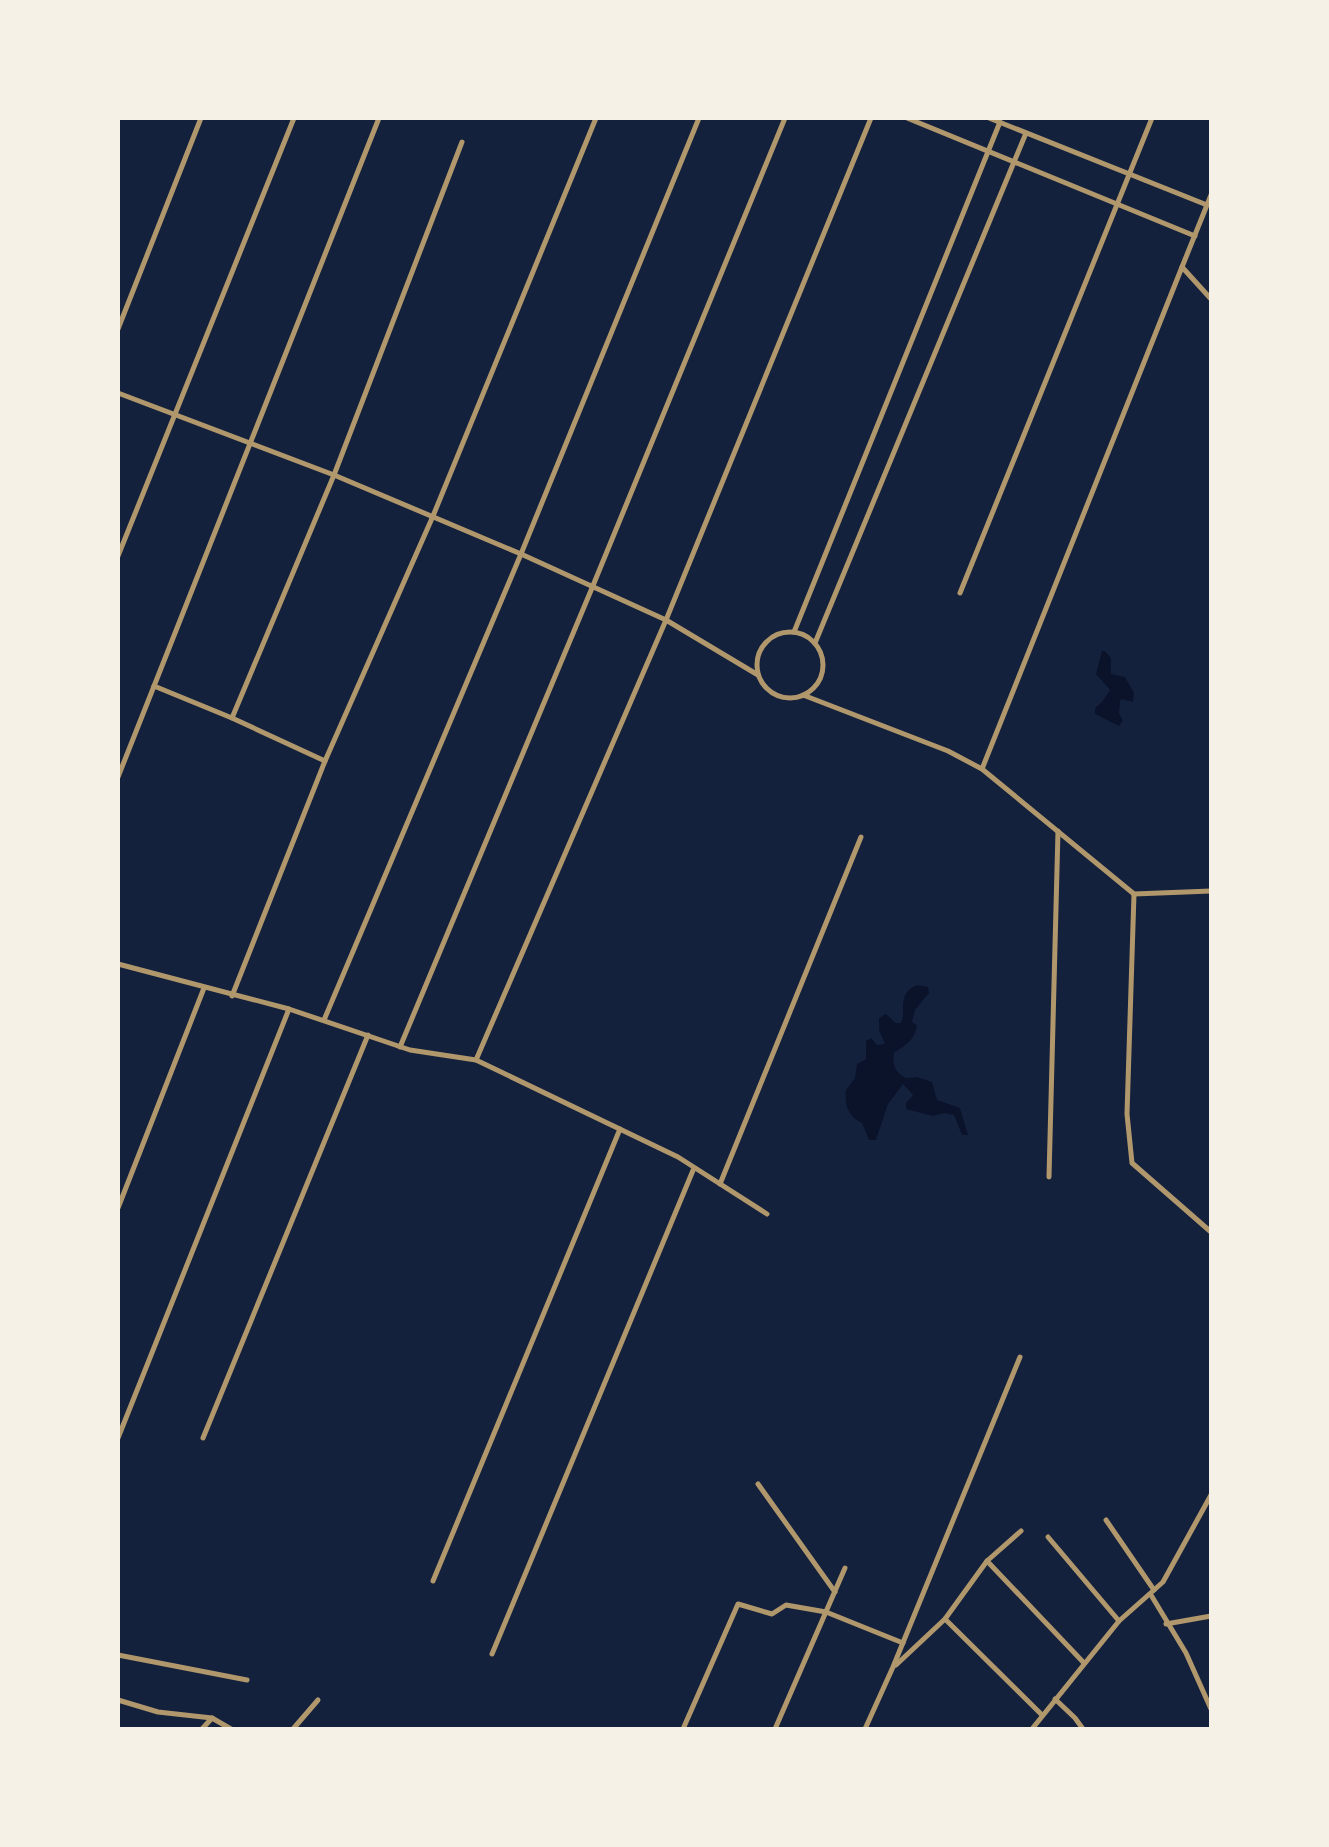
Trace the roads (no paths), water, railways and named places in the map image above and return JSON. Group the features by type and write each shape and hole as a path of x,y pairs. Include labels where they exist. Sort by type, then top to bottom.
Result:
{"street":[{"path":"118,329 201,118"},
{"path":"118,556 294,118"},
{"path":"118,777 379,118"},
{"path":"232,996 325,761 433,516 596,118"},
{"path":"324,1020 521,554 699,118"},
{"path":"400,1047 785,118"},
{"path":"476,1060 666,620 871,118"},
{"path":"907,118 1195,236"},
{"path":"989,118 1207,205"},
{"path":"960,593 1152,118"},
{"path":"794,632 1000,122"},
{"path":"815,643 1026,133"},
{"path":"232,718 334,475 462,142"},
{"path":"982,769 1211,195"},
{"path":"1182,267 1211,299"},
{"path":"118,393 252,442 433,516 666,620 758,675 770,691 782,697 803,695 948,751 982,769 1134,894 1211,891"},
{"path":"758,675 759,656 774,636 794,632 811,638 823,660 822,673 817,685 803,695"},
{"path":"154,686 325,761"},
{"path":"1049,1177 1058,831"},
{"path":"720,1184 861,837"},
{"path":"1134,894 1127,1114 1132,1163 1211,1232"},
{"path":"118,964 289,1009 400,1047 476,1060 694,1168 767,1214"},
{"path":"118,1208 204,988"},
{"path":"118,1438 289,1009"},
{"path":"203,1438 368,1035"},
{"path":"433,1581 620,1129"},
{"path":"492,1654 694,1168"},
{"path":"865,1729 1020,1357"},
{"path":"758,1484 835,1592"},
{"path":"1032,1729 1119,1621 1163,1582 1211,1495"},
{"path":"1106,1520 1153,1592 1166,1624 1186,1653 1211,1709"},
{"path":"893,1667 945,1619 987,1561 1021,1531"},
{"path":"1048,1537 1119,1621"},
{"path":"987,1561 1084,1663"},
{"path":"775,1729 845,1568"},
{"path":"683,1729 735,1607 741,1604 772,1614 786,1605 826,1612 903,1643"},
{"path":"1166,1624 1211,1616"},
{"path":"945,1619 1042,1715"},
{"path":"118,1655 247,1680"},
{"path":"1055,1699 1083,1729"},
{"path":"118,1700 158,1712 212,1718 231,1729"},
{"path":"293,1729 318,1700"},
{"path":"202,1729 212,1718"}],"water":[{"path":"1102,651 1111,658 1111,674 1125,677 1134,693 1133,702 1120,701 1119,713 1123,721 1119,726 1095,714 1095,708 1110,690 1096,674"},
{"path":"917,985 928,987 929,993 915,1010 912,1022 917,1025 914,1035 894,1053 895,1068 906,1078 917,1077 932,1082 937,1100 960,1108 968,1135 962,1135 954,1115 945,1113 933,1116 906,1109 906,1103 913,1095 903,1084 888,1104 876,1140 869,1140 862,1123 848,1110 846,1090 855,1078 857,1064 866,1059 866,1041 871,1038 877,1045 885,1044 879,1030 879,1018 886,1014 896,1023 901,1023 904,997"}]}
